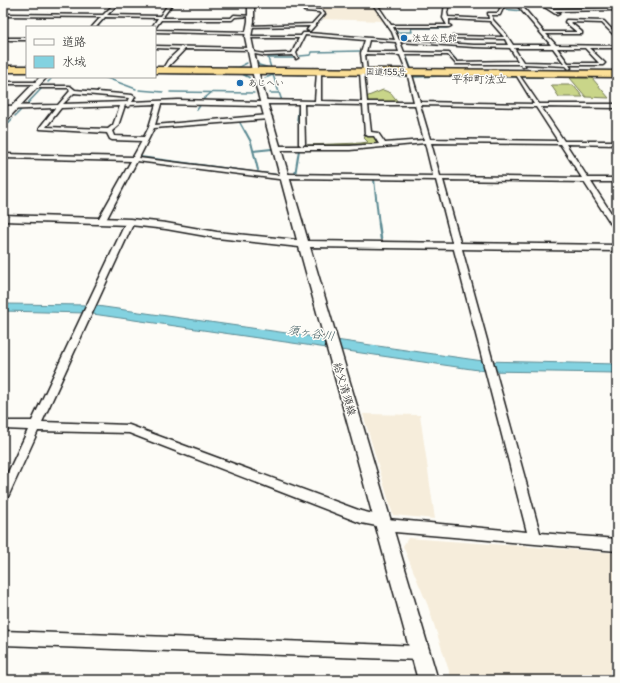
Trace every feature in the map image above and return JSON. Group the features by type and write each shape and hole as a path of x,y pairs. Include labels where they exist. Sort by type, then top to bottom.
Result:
{"highway":[{"path":"3,69 26,69"},
{"name":"国道155号","path":"160,70 617,74"}],"main road":[{"name":"給父清須線","path":"251,3 251,51 255,71 305,244 382,523 428,680"},
{"path":"3,119 43,78"},
{"path":"3,218 130,222 166,226 217,235 305,244 617,248"}],"street":[{"path":"95,26 117,3"},
{"path":"155,26 171,3"},
{"path":"308,3 305,10 322,12 323,14 309,28 308,34"},
{"path":"374,4 403,3"},
{"path":"447,3 445,18 458,45"},
{"path":"495,3 544,5 553,10 582,35 543,33"},
{"path":"504,3 499,14 489,14 491,20 506,38 527,73"},
{"path":"610,3 617,8"},
{"path":"374,4 397,41 409,72 427,141 458,246 486,359 535,539"},
{"path":"518,4 554,46 567,64 572,74"},
{"path":"553,10 617,8"},
{"path":"578,10 586,13"},
{"path":"3,16 104,16 160,18 232,18 234,16 250,27 302,37"},
{"path":"445,18 491,20"},
{"path":"590,18 594,22"},
{"path":"566,21 602,22 610,27 611,33 617,37"},
{"path":"156,31 312,25"},
{"path":"389,26 449,26"},
{"path":"156,47 251,51 265,55 295,56 302,37 304,34 308,34 366,40 434,44 511,47 614,47 617,52"},
{"path":"454,37 506,38"},
{"path":"3,39 26,39"},
{"path":"366,40 363,53 368,134 376,134 383,145"},
{"path":"590,42 596,47"},
{"path":"434,44 442,54"},
{"path":"363,53 449,54 456,63 521,62 603,64 586,47"},
{"path":"160,70 183,48"},
{"path":"318,102 320,71"},
{"path":"517,73 617,228"},
{"path":"3,83 70,87 73,92"},
{"path":"73,92 132,97 125,105 115,126 109,131 42,128 68,95 73,92"},
{"path":"302,102 300,120 303,128 302,144"},
{"path":"3,108 159,103 302,102 617,106"},
{"path":"102,220 152,127 159,103"},
{"path":"152,127 269,117"},
{"path":"109,131 112,138 145,139"},
{"path":"278,148 350,148 427,141 617,143"},
{"path":"3,156 135,159 286,177 617,180"},
{"path":"3,496 130,222"},
{"path":"3,425 128,429 361,517 382,523 535,539 617,545"},
{"path":"3,638 420,654"}],"shaded area":[{"path":"309,3 372,3 384,21 319,19 324,15 324,12 306,9"},
{"path":"363,414 420,415 435,519 393,515"},
{"path":"408,538 617,553 617,680 452,680 428,606 403,546"}],"green space":[{"path":"570,78 592,78 609,98 586,97"},
{"path":"551,85 573,85 583,97 559,97"},
{"path":"383,90 391,93 399,103 367,102 366,97"},
{"path":"367,135 375,135 381,144 306,145 368,142 364,138"}],"water":[{"path":"3,304 90,305 483,361 617,364 617,373 485,371 86,313 3,311"}],"waterway":[{"path":"428,3 438,3"},
{"path":"108,15 119,4"},
{"path":"502,9 522,11"},
{"path":"98,26 106,17"},
{"path":"396,32 412,32 411,28 447,28"},
{"path":"300,56 311,55 312,52 361,51"},
{"path":"446,53 450,53 458,62 460,62"},
{"path":"406,55 411,68"},
{"path":"271,68 268,58 294,58"},
{"path":"486,62 499,61"},
{"path":"504,61 510,61"},
{"path":"523,62 549,63"},
{"path":"222,68 239,67 247,63"},
{"path":"258,63 259,65 270,68"},
{"path":"3,66 12,66"},
{"path":"19,66 26,66"},
{"path":"205,67 217,68"},
{"path":"529,70 568,71"},
{"path":"3,72 26,72"},
{"path":"156,73 191,74"},
{"path":"196,74 225,74"},
{"path":"231,74 242,74 250,78"},
{"path":"278,74 316,75"},
{"path":"265,78 273,75 282,101"},
{"path":"322,75 361,75"},
{"path":"367,75 375,75"},
{"path":"388,75 406,76"},
{"path":"417,94 413,77 446,76"},
{"path":"449,76 517,77"},
{"path":"520,77 566,77"},
{"path":"569,77 590,77"},
{"path":"593,77 617,77"},
{"path":"107,78 136,89"},
{"path":"48,82 51,79"},
{"path":"25,106 42,88"},
{"path":"139,90 163,92"},
{"path":"170,92 254,93"},
{"path":"201,101 211,93"},
{"path":"270,93 279,93"},
{"path":"197,110 201,104"},
{"path":"369,104 415,105"},
{"path":"299,105 297,120 300,127"},
{"path":"15,116 22,109"},
{"path":"3,129 12,119"},
{"path":"239,121 245,132"},
{"path":"245,131 251,142 253,151"},
{"path":"253,151 272,149"},
{"path":"292,175 295,175 299,150"},
{"path":"253,151 258,170"},
{"path":"140,157 277,175"},
{"path":"374,179 379,225"},
{"path":"379,224 381,239"}],"place":[{"name":"法立公民館","path":"404,38"},
{"name":"あじへい","path":"240,83"}],"district":[{"name":"平和町法立","path":"479,79"}],"water label":[{"name":"須ヶ谷川","path":"311,333"}]}
